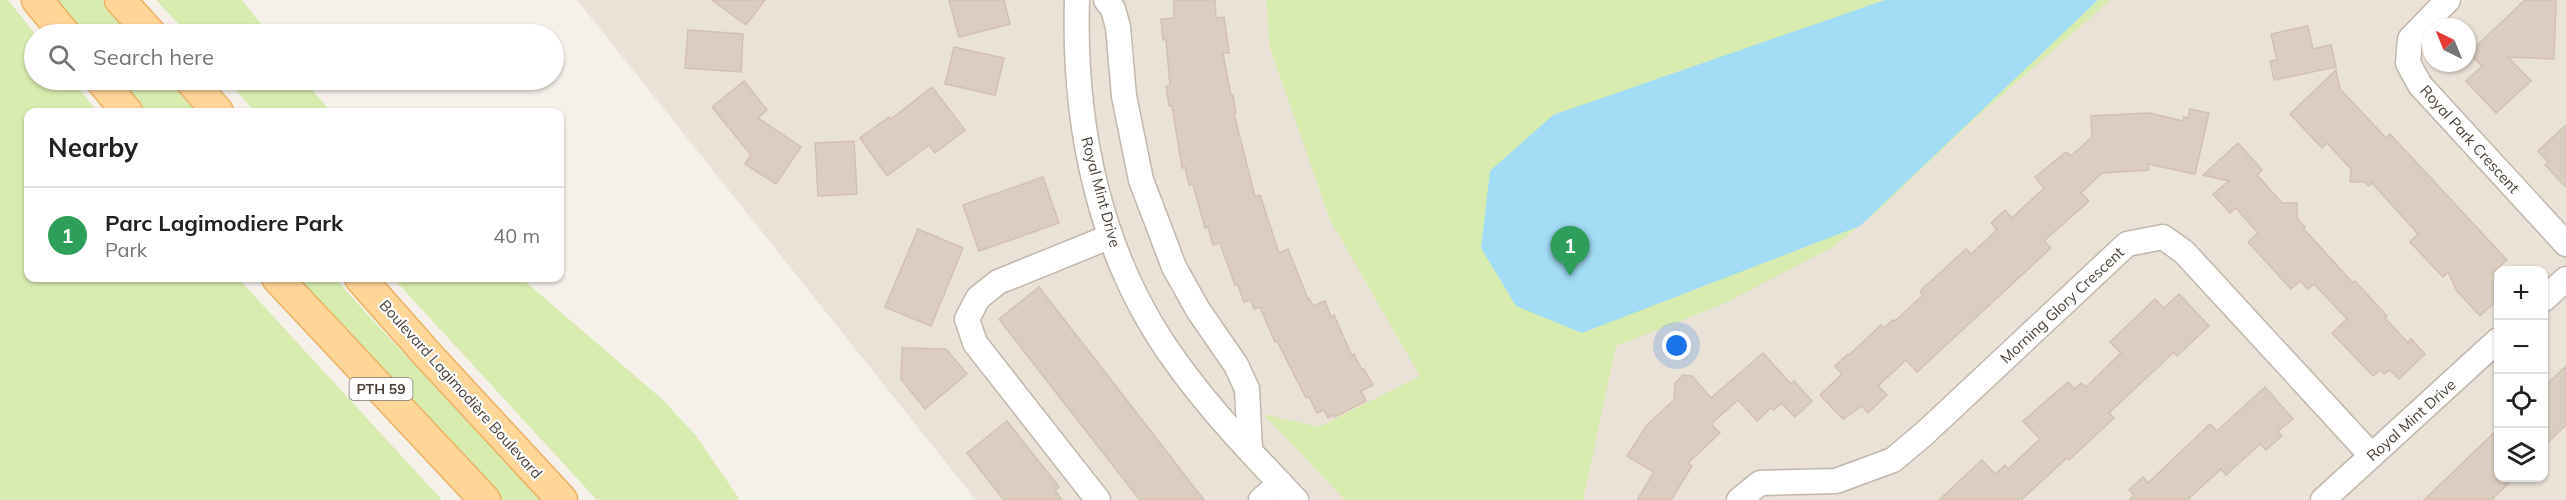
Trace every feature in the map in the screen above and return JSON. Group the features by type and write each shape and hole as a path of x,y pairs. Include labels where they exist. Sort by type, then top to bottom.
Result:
{"main road":[{"path":"37,0 57,24"},
{"path":"120,0 142,24"},
{"path":"108,90 124,108"},
{"path":"199,90 214,108"},
{"name":"PTH 59","path":"281,282 485,500"},
{"name":"Boulevard Lagimodière Boulevard","path":"364,282 562,500"}],"street":[{"name":"Royal Mint Drive","path":"1077,0 1075,44 1081,112 1094,180 1109,237 1139,303 1175,362 1215,412 1288,491"},
{"path":"1106,0 1113,9 1118,27 1124,96 1141,180 1174,267 1198,310 1236,365 1246,389 1250,450"},
{"name":"Royal Park Crescent","path":"2448,0 2410,39 2408,63 2420,85 2566,244"},
{"path":"1098,500 975,343 967,319 978,298 998,282 1109,237"},
{"name":"Morning Glory Crescent","path":"1739,500 1760,483 1836,482 1893,460 1925,434 2127,244 2163,237 2184,252 2372,455"},
{"path":"2548,295 2566,279"},
{"name":"Royal Mint Drive","path":"2324,500 2494,345"},
{"path":"1261,500 1288,491"}],"shaded area":[{"path":"577,0 2566,0 2566,500 976,500"}],"green space":[{"path":"0,0 8,0 27,24 24,24 24,90 79,90 95,108 24,108 24,282 242,282 442,500 0,500"},
{"path":"54,0 102,0 124,24 74,24"},
{"path":"156,0 242,0 261,24 179,24"},
{"path":"1266,0 2111,0 1968,125 1881,208 1833,247 1721,305 1616,346 1583,500 1345,500 1263,414 1319,427 1420,376 1330,220 1270,48"},
{"path":"128,90 182,90 198,108 144,108"},
{"path":"236,90 312,90 328,108 252,108"},
{"path":"297,282 338,282 412,363 546,500 502,500"},
{"path":"397,282 526,282 663,400 697,437 740,500 597,500"}],"water":[{"path":"1885,0 2098,0 1860,226 1582,333 1516,306 1481,248 1490,171 1553,115"}],"building":[{"path":"712,0 765,0 746,25"},
{"path":"949,0 1004,0 1010,24 959,37"},
{"path":"1174,0 1215,0 1216,18 1224,17 1229,53 1223,53 1231,96 1233,95 1236,113 1234,114 1255,197 1260,195 1279,253 1288,249 1308,299 1313,306 1325,301 1331,317 1334,315 1352,356 1354,354 1373,385 1361,391 1366,401 1335,417 1334,415 1328,418 1324,410 1317,413 1309,397 1306,398 1277,341 1275,342 1260,307 1254,309 1251,300 1244,302 1238,285 1235,285 1220,243 1213,245 1208,227 1205,228 1193,184 1189,185 1185,167 1182,168 1172,106 1169,106 1166,86 1170,85 1166,39 1163,40 1161,19 1174,18"},
{"path":"2525,0 2556,0 2554,59 2508,57 2531,81 2496,113 2466,81 2482,66 2476,60 2476,46"},
{"path":"2308,26 2313,49 2331,45 2336,67 2274,80 2270,61 2277,60 2271,34"},
{"path":"688,30 743,34 741,72 685,68"},
{"path":"954,47 1004,58 995,95 945,84"},
{"path":"2336,70 2340,89 2386,138 2390,134 2507,260 2500,266 2494,266 2492,273 2494,275 2494,303 2480,316 2457,291 2448,272 2443,277 2410,242 2418,234 2372,183 2369,186 2365,182 2350,182 2351,169 2327,143 2322,148 2290,114"},
{"path":"744,81 767,110 758,118 801,147 776,184 745,164 751,155 712,107"},
{"path":"932,87 965,130 935,153 929,145 887,176 860,138 889,117 891,119"},
{"path":"2190,109 2209,113 2195,174 2148,164 2149,170 2102,173 2081,193 2089,201 2044,241 2051,248 1917,372 1906,360 1878,386 1887,395 1868,413 1862,406 1843,419 1820,395 1842,374 1835,366 1881,325 1884,328 1893,320 1895,321 1923,295 1920,291 1966,249 1971,254 1997,230 1991,223 2005,210 2012,218 2044,188 2035,177 2066,152 2071,156 2092,137 2091,116 2149,113 2183,121 2184,117 2188,118"},
{"path":"2566,125 2566,187 2545,165 2548,162 2538,151"},
{"path":"854,141 857,194 818,196 815,143"},
{"path":"2238,143 2262,170 2257,175 2282,203 2297,203 2297,218 2305,227 2303,228 2353,283 2355,281 2387,316 2385,318 2408,343 2411,339 2425,354 2399,379 2390,370 2384,374 2380,370 2373,376 2332,333 2347,319 2314,284 2308,289 2300,281 2291,289 2248,242 2258,233 2236,208 2230,213 2213,194 2229,181 2203,175"},
{"path":"1043,177 1059,223 979,251 963,205"},
{"path":"918,229 963,248 931,326 885,307"},
{"path":"1039,287 1204,500 1140,500 999,319"},
{"path":"2179,294 2209,326 2177,356 2174,352 2109,413 2114,418 2069,460 2067,458 2021,500 1939,500 1982,460 1995,474 2005,465 2008,469 2040,439 2023,421 2068,382 2075,389 2081,383 2086,387 2121,353 2110,342 2155,299 2164,308"},
{"path":"902,348 946,349 967,374 925,409 901,379"},
{"path":"1763,353 1791,384 1794,381 1812,401 1795,417 1781,403 1774,410 1771,408 1757,421 1738,400 1711,424 1720,433 1688,463 1692,466 1671,500 1637,500 1654,472 1627,456 1647,425 1674,400 1675,383 1683,375 1692,376 1711,398"},
{"path":"2566,366 2566,425 2548,442 2548,428 2548,383"},
{"path":"2265,387 2293,419 2278,431 2282,436 2266,450 2260,444 2226,475 2221,469 2187,500 2129,500 2134,495 2129,490 2143,477 2148,483 2210,424 2217,431"},
{"path":"1007,421 1059,487 1055,491 1062,500 1004,500 967,453"},
{"path":"2494,433 2494,482 2509,483 2491,500 2424,500"}],"place":[{"name":"Parc Lagimodiere Park","path":"1570,276"}]}
